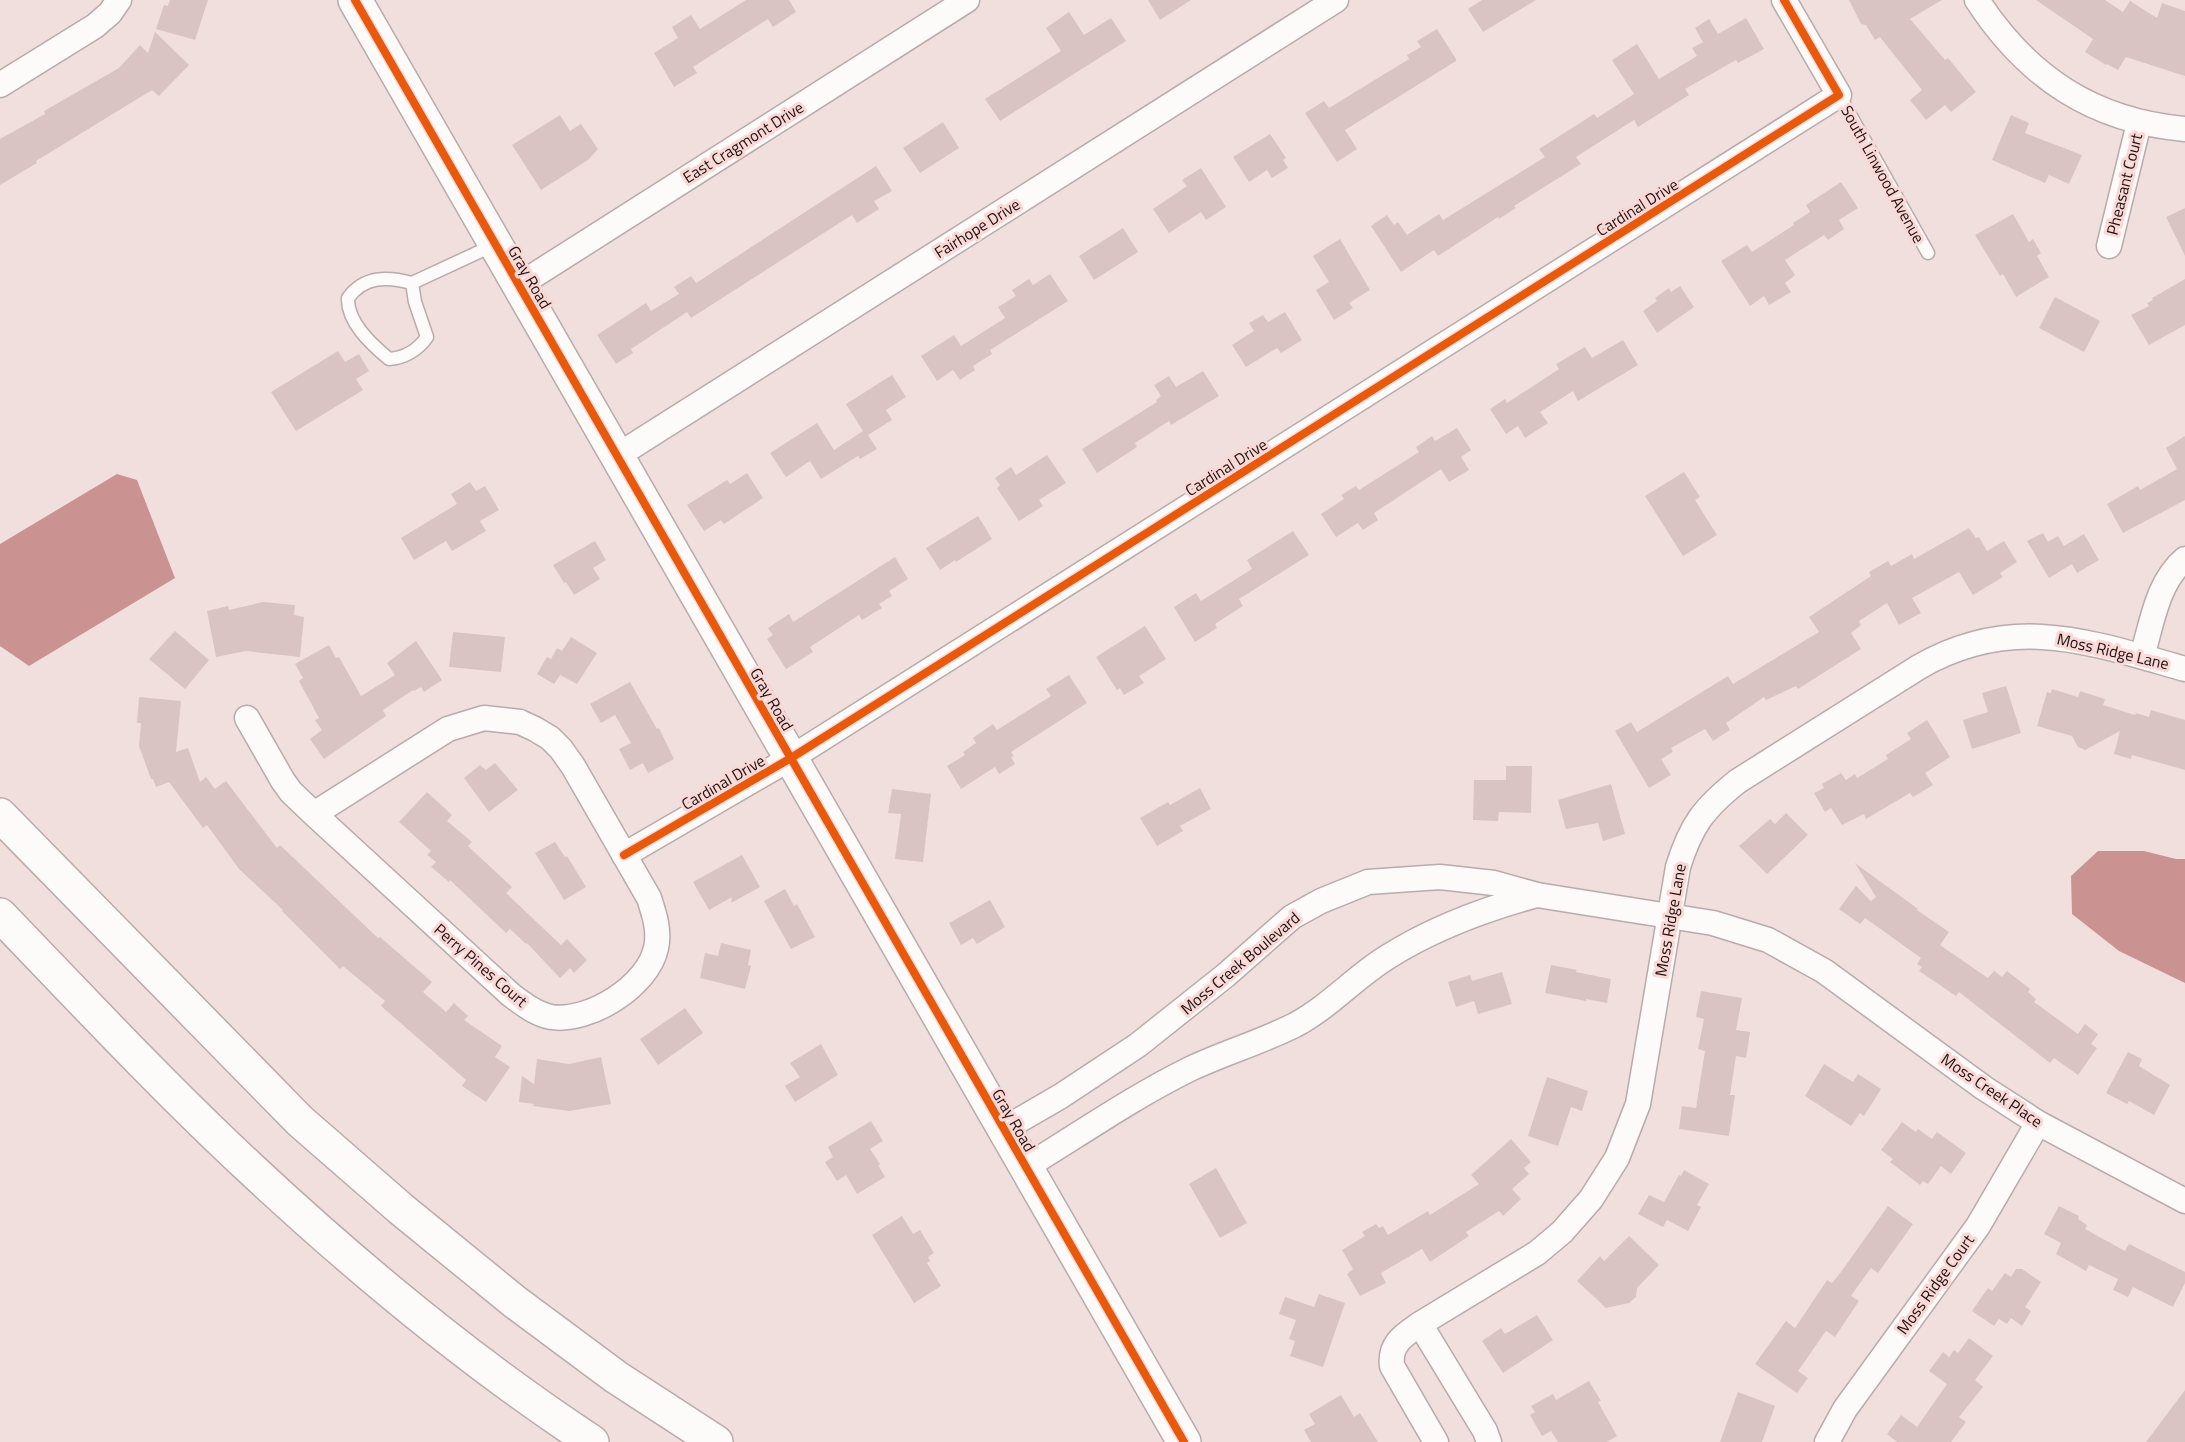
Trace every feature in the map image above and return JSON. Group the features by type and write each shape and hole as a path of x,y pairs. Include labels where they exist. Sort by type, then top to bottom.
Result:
{"main road":[{"name":"Gray Road","path":"355,0 1184,1442"},
{"path":"0,815 300,1121 384,1195 515,1302 616,1377 716,1442"},
{"path":"0,915 248,1166 355,1263 467,1354 592,1442"}],"street":[{"path":"0,85 95,26 110,13 119,0"},
{"name":"East Cragmont Drive","path":"519,285 968,0"},
{"name":"Fairhope Drive","path":"617,456 1336,0"},
{"name":"South Linwood Avenue","path":"1784,0 1839,95"},
{"path":"1977,0 2009,44 2044,77 2068,93 2103,111 2139,123 2185,129"},
{"name":"Cardinal Drive","path":"624,855 791,758 1839,95"},
{"name":"Pheasant Court","path":"2109,246 2139,123"},
{"path":"2142,657 2159,599 2169,577 2185,559"},
{"name":"Moss Ridge Lane","path":"1436,1442 1392,1366 1391,1357 1395,1343 1401,1336 1537,1253 1573,1220 1591,1199 1617,1158 1638,1104 1669,916 1683,848 1697,822 1715,799 1738,781 1936,657 1973,644 2011,636 2049,636 2087,643 2185,669"},
{"name":"Perry Pines Court","path":"247,718 291,792 314,814 511,995 537,1012 552,1017 567,1017 597,1009 628,989 650,964 656,948 655,914 649,898 561,749 550,738 520,722 502,718 484,718 448,729 314,814"},
{"name":"Moss Creek Boulevard","path":"1004,1129 1061,1096 1138,1045 1226,975 1292,917 1321,901 1368,882 1440,877 1494,883 1537,895 1713,923 1768,940 1809,961"},
{"name":"Moss Creek Boulevard","path":"1026,1167 1157,1086 1192,1068 1295,1025 1327,1005 1385,958 1422,937 1504,904 1537,895"},
{"name":"Moss Creek Place","path":"1809,961 1995,1096 2038,1123 2185,1201"},
{"name":"Moss Ridge Court","path":"1827,1442 1845,1409 1978,1226 2038,1123"},
{"path":"1420,1324 1485,1431 1489,1442"}],"lane":[{"name":"South Linwood Avenue","path":"1839,95 1928,253"},
{"path":"412,283 415,302 427,337 422,344 401,358 389,359 378,350 349,314 348,298 355,288 378,278 395,278 412,283 495,245"}],"shaded area":[{"path":"117,474 137,480 175,578 29,666 0,646 0,544"},
{"path":"2098,851 2144,851 2185,859 2185,983 2119,951 2072,914 2071,876"}],"building":[{"path":"170,0 208,0 195,40 156,29 164,5 168,6"},
{"path":"746,0 789,0 796,12 773,27 768,19 693,67 697,73 674,87 654,53 678,38 672,27 691,15 700,29"},
{"path":"1148,0 1191,0 1160,20"},
{"path":"1482,0 1536,0 1483,32 1468,9"},
{"path":"1849,0 1942,0 1910,19 1945,60 1948,58 1976,92 1951,112 1945,105 1926,120 1910,100 1922,90 1880,37 1875,40 1866,25 1861,24"},
{"path":"2036,0 2105,0 2123,12 2130,1 2157,18 2162,3 2185,11 2185,76 2126,57 2118,70 2106,65 2085,52 2093,39"},
{"path":"1069,12 1084,35 1111,18 1126,41 1000,121 985,99 1061,51 1046,28"},
{"path":"1746,18 1764,49 1738,63 1736,60 1685,89 1689,95 1638,127 1634,120 1576,157 1581,164 1514,206 1516,208 1499,219 1498,217 1438,256 1434,250 1401,272 1371,226 1387,215 1394,225 1398,222 1407,235 1439,214 1443,220 1545,157 1539,149 1594,114 1597,118 1634,94 1612,60 1637,44 1659,79 1697,56 1692,48 1703,42 1695,28 1709,19 1718,34"},
{"path":"1437,29 1456,61 1345,130 1357,149 1337,162 1305,113 1324,101 1329,108 1409,59 1407,55 1421,47 1417,41"},
{"path":"155,32 189,65 159,96 152,90 0,185 0,139 119,68 140,45 148,53"},
{"path":"560,115 570,131 581,124 598,149 588,160 541,190 512,145"},
{"path":"2011,115 2029,123 2025,133 2082,155 2069,184 2049,175 2045,183 1992,160"},
{"path":"943,122 959,148 920,173 903,148"},
{"path":"1270,134 1286,158 1283,160 1288,168 1272,178 1267,170 1249,182 1233,157"},
{"path":"876,166 892,191 874,201 879,209 857,223 852,215 691,318 687,312 631,349 633,353 616,364 597,335 646,303 651,311 679,294 674,287 691,276 696,283"},
{"path":"1201,168 1226,207 1206,220 1201,212 1169,233 1153,209 1187,186 1182,180"},
{"path":"1841,182 1858,208 1839,220 1844,229 1828,240 1824,235 1785,260 1795,275 1785,283 1791,292 1769,305 1764,296 1750,306 1721,261 1747,245 1752,252 1794,225 1793,223 1810,212 1806,205"},
{"path":"2185,208 2185,256 2166,217"},
{"path":"2013,214 2029,242 2033,239 2041,253 2037,256 2049,277 2016,297 2003,274 2000,276 1975,235"},
{"path":"1123,228 1138,252 1094,280 1079,256"},
{"path":"1340,239 1370,290 1349,303 1353,308 1334,320 1316,290 1329,282 1313,256"},
{"path":"1050,274 1068,301 990,350 992,354 973,366 975,370 960,380 953,370 937,381 921,356 954,335 961,346 1005,318 998,307 1016,296 1012,290 1029,279 1033,285"},
{"path":"2185,279 2185,325 2149,345 2131,315 2149,306 2147,303 2153,300 2152,298"},
{"path":"1680,286 1694,307 1657,333 1643,311 1669,288 1671,292"},
{"path":"2055,297 2100,321 2084,352 2039,328"},
{"path":"1285,312 1302,340 1281,353 1277,348 1246,367 1232,345 1254,331 1249,323 1263,315 1268,322"},
{"path":"1623,340 1638,365 1578,401 1573,391 1540,412 1548,423 1525,438 1518,426 1506,434 1490,409 1505,399 1507,403 1559,369 1556,364 1585,347 1592,358"},
{"path":"338,351 345,362 359,354 369,371 356,379 363,390 296,431 271,392"},
{"path":"1203,371 1219,396 1171,425 1169,421 1135,443 1137,447 1097,473 1082,449 1157,402 1156,400 1161,396 1154,385 1169,376 1176,387"},
{"path":"892,375 906,397 886,410 892,420 868,435 877,449 860,459 858,456 821,479 810,461 786,477 770,453 817,423 834,450 863,431 846,404"},
{"path":"1457,428 1471,450 1461,457 1469,470 1449,482 1441,469 1374,513 1378,520 1363,530 1358,523 1336,537 1321,514 1344,499 1341,495 1356,486 1359,490 1419,452 1416,447 1432,436 1435,441"},
{"path":"2185,436 2185,500 2123,533 2107,504 2138,486 2140,490 2177,469 2166,448"},
{"path":"1047,455 1066,483 1039,500 1043,506 1019,521 997,488 1000,485 995,478 1011,467 1016,475"},
{"path":"1684,472 1700,497 1695,500 1717,535 1683,556 1645,496"},
{"path":"747,473 763,498 724,524 721,520 704,531 687,505 727,480 730,484"},
{"path":"470,482 476,491 485,486 499,510 480,521 486,531 452,551 446,541 414,560 401,538 457,504 451,494"},
{"path":"978,516 992,539 940,570 926,548"},
{"path":"1969,528 1976,538 1979,537 1987,551 2004,541 2017,562 2000,573 2003,577 1973,595 1959,572 1912,598 1921,613 1899,625 1887,603 1859,621 1861,625 1851,633 1861,649 1798,689 1796,686 1766,700 1764,697 1726,723 1730,730 1713,741 1705,729 1671,748 1673,752 1661,759 1671,775 1649,788 1615,731 1631,722 1637,732 1728,676 1733,684 1819,632 1809,617 1871,576 1869,572 1888,561 1891,566 1912,554 1914,559"},
{"path":"1293,531 1309,555 1239,599 1243,606 1215,624 1217,628 1195,642 1174,607 1196,593 1201,601 1252,569 1247,560"},
{"path":"2043,533 2048,542 2058,536 2064,546 2084,534 2099,560 2077,573 2072,564 2049,578 2027,541"},
{"path":"595,541 606,560 593,568 600,579 574,595 553,565"},
{"path":"895,557 908,579 889,591 892,596 879,604 882,608 862,620 859,615 810,647 813,652 786,669 767,639 773,635 768,628 789,614 793,622"},
{"path":"263,602 295,605 294,615 304,617 300,657 246,651 216,657 207,611 228,606 229,610"},
{"path":"1145,626 1166,659 1139,676 1144,683 1124,695 1120,688 1117,690 1096,657"},
{"path":"175,631 209,660 185,689 149,659"},
{"path":"453,632 505,637 501,672 449,667"},
{"path":"571,637 597,653 577,684 560,675 554,684 537,674 547,657 551,659 557,648 562,651"},
{"path":"416,641 442,680 424,692 421,687 413,690 383,710 386,716 324,759 310,739 322,730 315,720 319,718 299,681 303,678 295,664 329,645 336,658 339,657 361,696 395,675 387,663"},
{"path":"1069,675 1087,703 1011,752 1015,764 999,774 995,767 961,789 947,766 965,755 963,752 976,743 973,738 993,724 997,730 1051,696 1046,689"},
{"path":"630,682 657,729 659,728 674,759 648,773 643,763 630,770 619,749 631,743 615,715 601,723 590,704"},
{"path":"2006,686 2021,733 1972,749 1963,720 1988,712 1982,693"},
{"path":"2052,689 2078,697 2080,691 2105,699 2103,705 2135,715 2136,713 2149,717 2151,710 2185,720 2185,770 2132,755 2131,759 2114,754 2120,731 2085,750 2078,747 2072,736 2037,726 2047,692 2051,693"},
{"path":"139,697 181,701 176,752 188,748 200,782 206,777 215,789 226,781 277,848 280,845 378,938 380,937 432,982 423,992 446,1012 454,1003 468,1016 464,1020 502,1046 495,1057 510,1067 486,1102 462,1086 466,1080 381,1006 385,1001 343,966 340,969 283,910 239,869 207,825 203,828 169,782 156,787 139,746 141,723 137,723"},
{"path":"1927,720 1950,757 1925,773 1933,785 1913,797 1910,793 1866,819 1864,814 1842,825 1831,808 1825,812 1814,793 1824,788 1822,784 1841,773 1846,780 1855,774 1857,778 1888,759 1886,755 1911,739 1907,733"},
{"path":"495,763 518,790 489,812 464,778 480,765 486,770"},
{"path":"1506,766 1532,766 1531,813 1499,812 1498,821 1473,820 1474,780 1506,780"},
{"path":"1611,784 1625,834 1603,841 1598,823 1566,829 1558,800"},
{"path":"1200,788 1211,809 1180,826 1183,831 1157,846 1140,818"},
{"path":"892,789 931,794 923,862 895,859 901,814 888,813"},
{"path":"427,792 452,815 447,821 472,842 468,846 512,887 506,893 561,945 567,939 587,960 574,973 570,968 560,978 527,943 510,929 506,933 450,880 449,882 431,867 436,862 427,855 431,851 399,822"},
{"path":"1786,813 1808,835 1767,874 1739,846 1770,819 1775,824"},
{"path":"555,842 565,857 567,856 586,887 564,900 535,853"},
{"path":"742,855 760,887 731,903 732,897 709,910 693,882"},
{"path":"1855,863 1949,932 1940,945 1988,978 1994,971 2002,977 2007,971 2030,989 2028,992 2036,999 2034,1002 2078,1034 2085,1024 2098,1034 2091,1044 2097,1048 2078,1075 2054,1058 2050,1063 1959,992 1956,996 1919,971 1922,967 1917,964 1921,958 1865,918 1860,924 1839,909 1856,886 1871,901 1876,897"},
{"path":"785,889 794,906 797,904 815,937 791,949 764,901"},
{"path":"990,900 1005,927 977,944 973,938 961,945 949,923"},
{"path":"721,943 751,950 748,965 751,966 745,989 700,978 705,953 718,956"},
{"path":"1551,965 1611,979 1607,1003 1545,993"},
{"path":"1502,972 1512,1004 1478,1014 1474,1001 1456,1007 1448,982 1470,975 1472,981"},
{"path":"1701,991 1742,998 1736,1030 1750,1032 1746,1058 1736,1056 1730,1095 1735,1095 1729,1136 1679,1129 1682,1106 1696,1108 1705,1051 1698,1049 1704,1019 1696,1017"},
{"path":"685,1008 703,1033 658,1065 640,1039"},
{"path":"821,1044 838,1075 795,1102 785,1086 800,1077 790,1063"},
{"path":"2128,1052 2142,1059 2139,1066 2170,1085 2154,1115 2129,1101 2127,1104 2106,1093"},
{"path":"601,1057 611,1104 569,1111 519,1102 522,1076 534,1084 537,1059 569,1064"},
{"path":"1824,1064 1853,1082 1858,1074 1881,1089 1864,1116 1860,1113 1851,1126 1805,1096"},
{"path":"1547,1077 1588,1091 1582,1111 1571,1107 1558,1146 1528,1136"},
{"path":"871,1121 883,1141 870,1149 885,1177 857,1194 846,1175 837,1181 825,1162 833,1157 828,1147"},
{"path":"1902,1122 1932,1139 1937,1132 1966,1153 1951,1174 1941,1166 1928,1184 1923,1181 1920,1185 1890,1162 1893,1159 1881,1150"},
{"path":"1511,1139 1531,1162 1524,1168 1529,1174 1512,1189 1521,1199 1503,1216 1499,1211 1466,1232 1469,1236 1430,1262 1422,1249 1381,1273 1386,1283 1360,1296 1347,1274 1353,1269 1342,1250 1365,1236 1362,1232 1376,1224 1379,1228 1383,1226 1388,1235 1428,1211 1430,1215 1479,1184 1471,1175"},
{"path":"1216,1168 1247,1223 1220,1238 1189,1184"},
{"path":"1684,1170 1709,1184 1697,1205 1701,1207 1688,1231 1667,1220 1663,1227 1638,1214 1649,1195 1664,1202"},
{"path":"1888,1206 1913,1224 1878,1273 1871,1268 1851,1296 1859,1301 1835,1337 1826,1331 1798,1371 1808,1378 1797,1393 1755,1364 1786,1321 1795,1328 1827,1280 1832,1283"},
{"path":"2059,1206 2079,1216 2078,1219 2087,1225 2085,1229 2125,1251 2129,1244 2185,1272 2185,1283 2173,1307 2133,1287 2128,1297 2113,1290 2118,1279 2089,1265 2086,1271 2056,1254 2061,1243 2044,1234"},
{"path":"902,1216 913,1234 920,1230 934,1253 928,1257 930,1261 927,1263 941,1286 914,1303 872,1235"},
{"path":"1629,1236 1659,1265 1637,1288 1636,1297 1629,1303 1606,1308 1577,1281 1600,1256 1604,1261"},
{"path":"2016,1269 2022,1269 2041,1282 2025,1307 2031,1311 2022,1326 2011,1318 2007,1324 1999,1319 1994,1326 1972,1311 1988,1288 1992,1291 2005,1273 2011,1277"},
{"path":"1319,1294 1345,1303 1323,1367 1290,1356 1295,1341 1289,1339 1296,1320 1279,1314 1285,1297 1314,1307"},
{"path":"1537,1315 1553,1340 1503,1373 1482,1341 1501,1328 1505,1334"},
{"path":"1969,1338 1993,1356 1975,1380 1983,1387 1959,1417 1966,1422 1951,1442 1897,1442 1887,1434 1901,1415 1917,1427 1947,1384 1929,1371 1943,1352 1949,1357 1954,1350 1958,1353"},
{"path":"1589,1381 1617,1436 1607,1442 1558,1442 1551,1431 1542,1436 1530,1415 1535,1412 1531,1406 1553,1394 1556,1400"},
{"path":"2185,1390 2185,1442 2146,1442"},
{"path":"1738,1392 1775,1406 1762,1442 1720,1442"},
{"path":"1341,1395 1354,1417 1360,1413 1378,1442 1311,1442 1304,1430 1315,1424 1309,1414"}],"cycle path":[{"path":"355,0 1184,1442"},
{"path":"624,855 791,758 1839,95 1784,0"}]}
